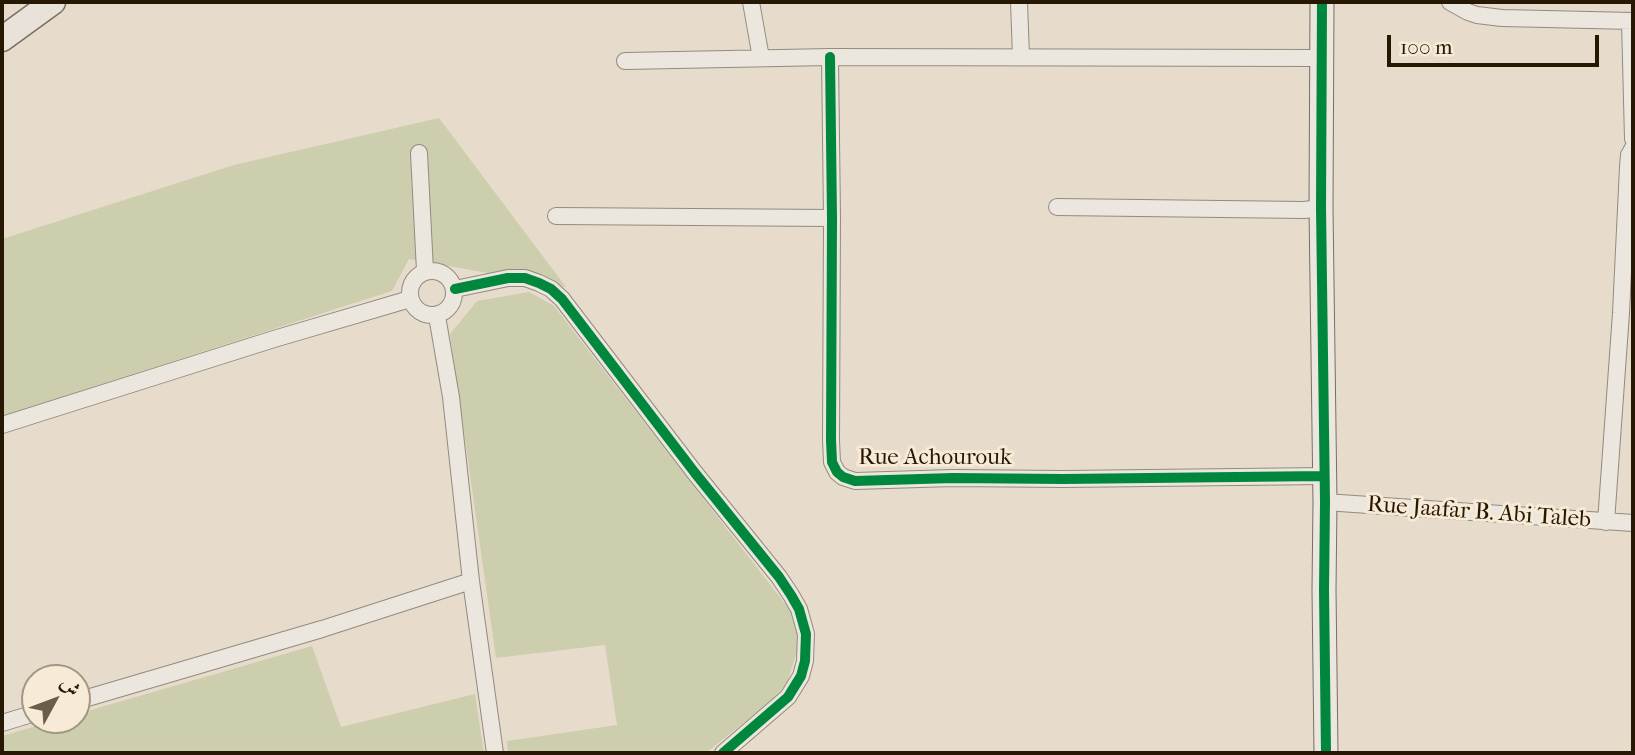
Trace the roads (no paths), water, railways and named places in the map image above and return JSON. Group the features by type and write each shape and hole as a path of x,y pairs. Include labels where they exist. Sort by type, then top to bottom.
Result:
{"main road":[{"path":"2,39 53,2"}],"street":[{"path":"751,2 761,58"},
{"path":"1019,2 1021,57"},
{"path":"1322,2 1326,753"},
{"path":"1450,2 1477,15 1502,18 1632,22 1632,146 1628,167 1606,522"},
{"path":"625,61 830,57 1322,58"},
{"name":"Rue Achourouk","path":"830,57 831,440 833,467 844,477 855,481 1324,476"},
{"path":"419,153 425,271"},
{"path":"1057,207 1321,208"},
{"path":"555,216 832,218"},
{"path":"425,271 440,272 447,276 454,289 454,299 450,307 437,316 419,312 409,293 414,280 425,271"},
{"path":"454,289 508,278 525,278 551,289 562,299 791,595 806,634 805,661 801,676 788,697 723,753"},
{"path":"2,425 410,299"},
{"path":"437,316 451,397 471,581 495,753"},
{"name":"Rue Jaafar B. Abi Taleb","path":"1325,502 1633,523"},
{"path":"91,697 322,629 471,581"},
{"path":"2,723 21,717"}]}
